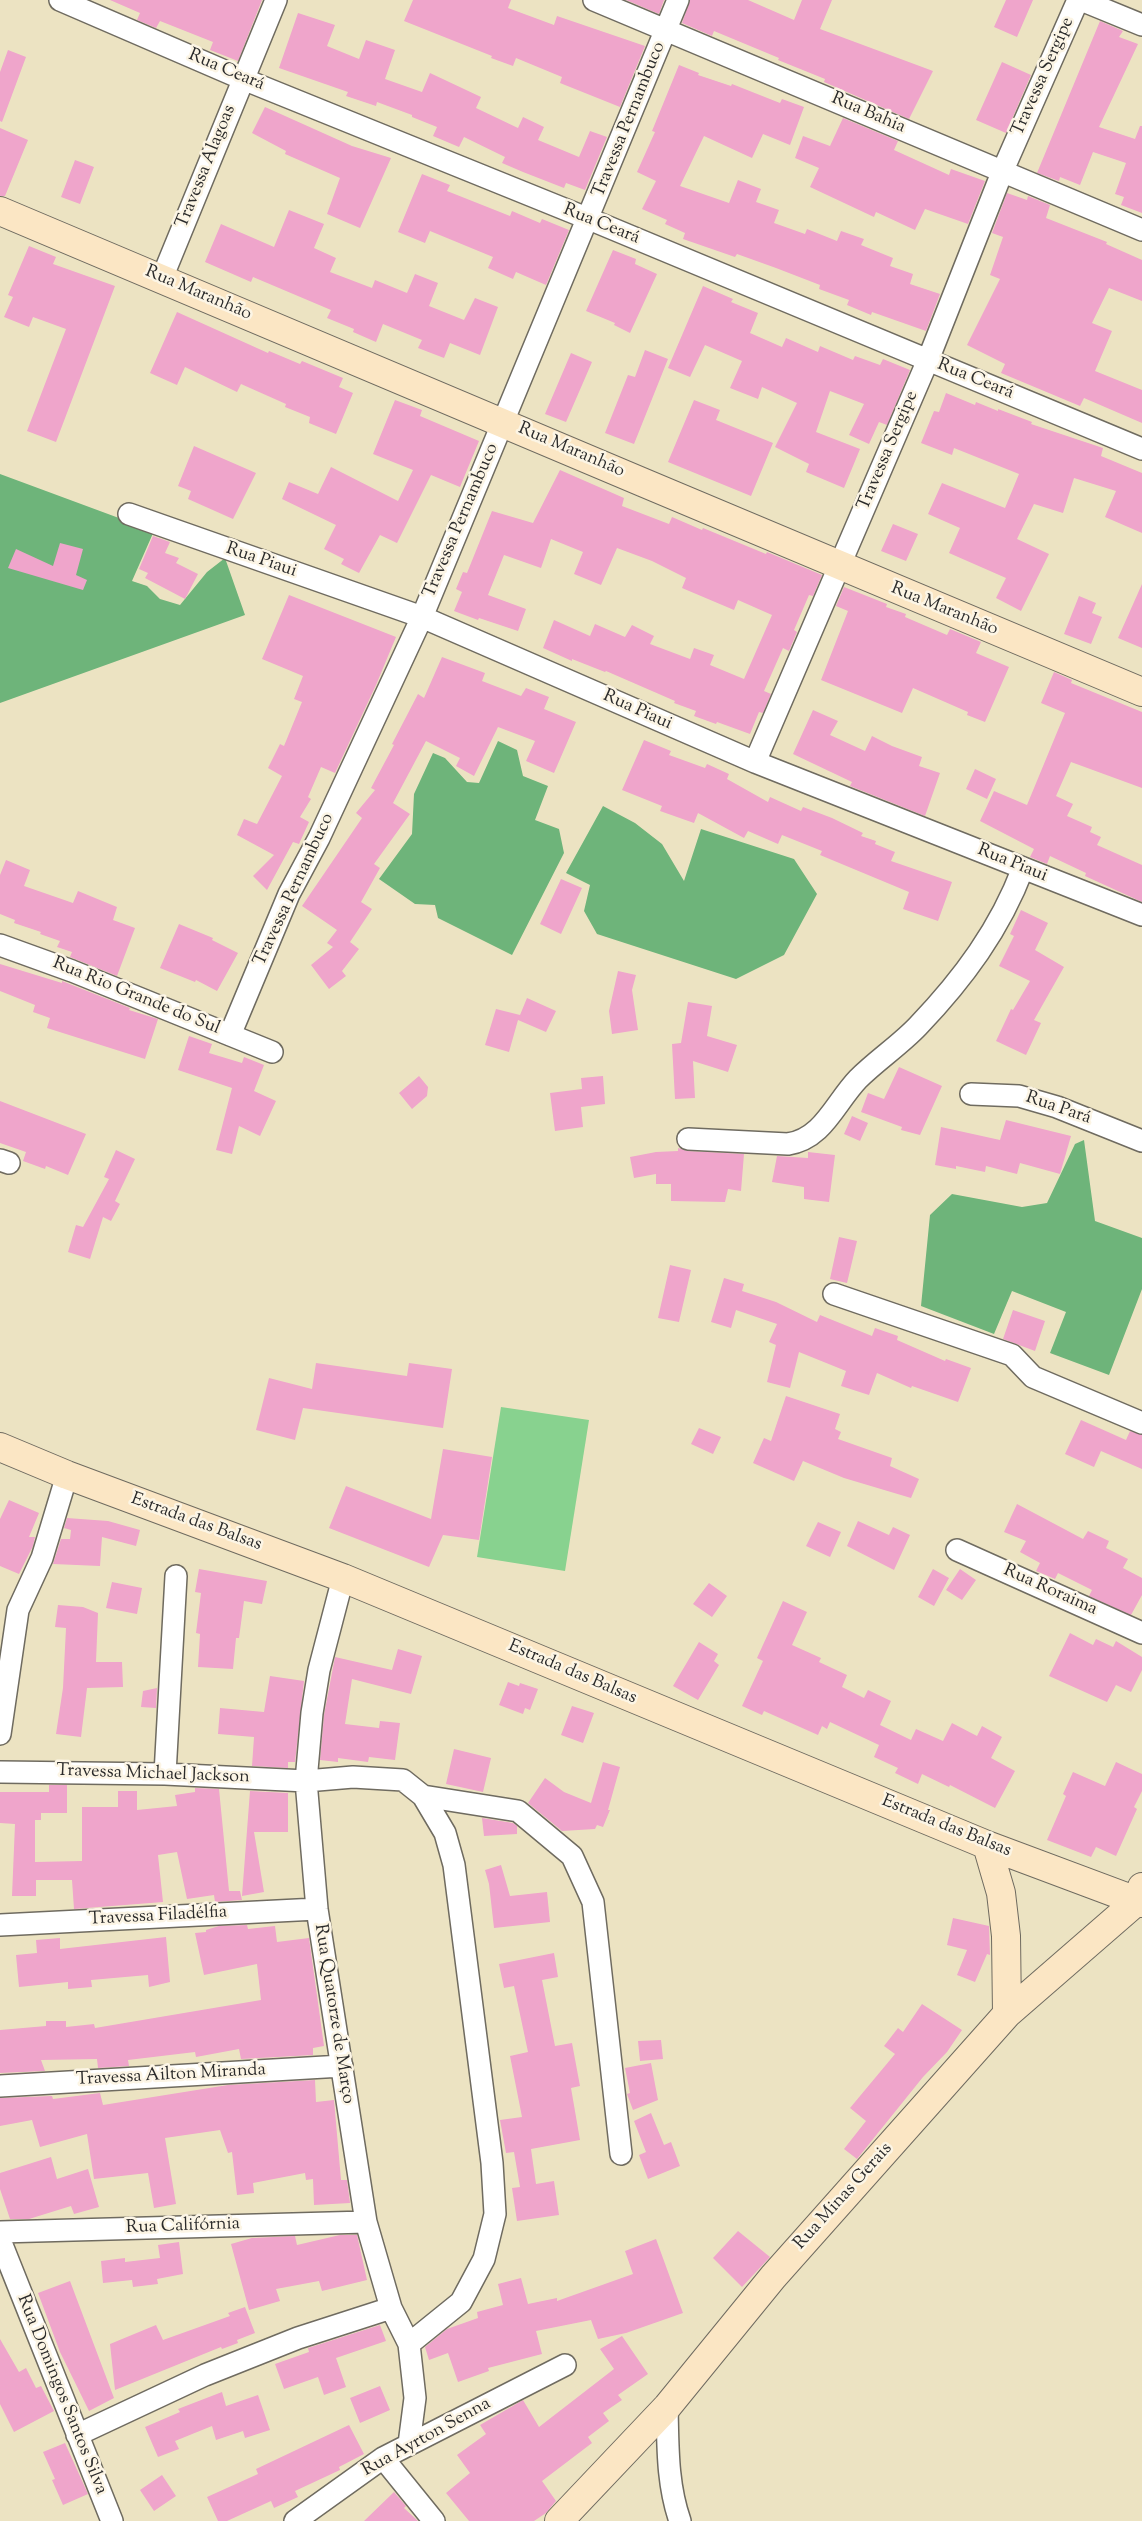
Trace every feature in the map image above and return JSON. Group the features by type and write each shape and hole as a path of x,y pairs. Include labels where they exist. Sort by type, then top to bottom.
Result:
{"street":[{"name":"Rua Ceará","path":"60,0 243,79 589,219 1142,449"},
{"name":"Travessa Alagoas","path":"162,278 276,0"},
{"name":"Rua Bahia","path":"594,0 1004,170 1142,230"},
{"name":"Travessa Pernambuco","path":"230,1035 289,894 319,838 422,617 589,219 678,0"},
{"path":"1080,0 1142,25"},
{"name":"Travessa Sergipe","path":"755,762 928,360 1004,170 1080,0"},
{"name":"Rua Maranhão","path":"0,211 503,422 839,567 1142,692"},
{"name":"Rua Piaui","path":"130,514 422,617 755,762 1142,915"},
{"path":"688,1139 788,1144 800,1142 813,1136 859,1078 918,1027 961,976 982,949 1009,903 1023,868"},
{"name":"Rua Rio Grande do Sul","path":"0,945 272,1052"},
{"name":"Rua Pará","path":"971,1094 1019,1096 1057,1106 1142,1140"},
{"path":"834,1294 1012,1355 1033,1378 1142,1423"},
{"name":"Estrada das Balsas","path":"0,1447 67,1475 343,1578 987,1845 1140,1897"},
{"path":"0,1734 18,1610 42,1558 67,1475"},
{"name":"Rua Roraima","path":"957,1550 1142,1633"},
{"path":"165,1774 176,1576"},
{"name":"Rua Quatorze de Março","path":"343,1578 319,1670 312,1713 306,1780 317,1909 366,2222 391,2308 409,2344 415,2398 409,2444"},
{"name":"Travessa Michael Jackson","path":"0,1772 165,1774 306,1780 352,1776 403,1780 424,1796"},
{"path":"424,1796 518,1811 572,1856 593,1902 621,2154"},
{"path":"409,2344 461,2302 484,2259 495,2214 492,2164 454,1865 445,1833 424,1796"},
{"path":"987,1845 1002,1901 1006,1936 1007,2014"},
{"name":"Rua Minas Gerais","path":"559,2521 667,2407 773,2277 1007,2014 1140,1897"},
{"name":"Travessa Filadélfia","path":"0,1925 317,1909"},
{"name":"Travessa Ailton Miranda","path":"0,2086 342,2066"},
{"name":"Rua Califórnia","path":"0,2232 366,2222"},
{"name":"Rua Domingos Santos Silva","path":"0,2240 112,2521"},
{"path":"77,2435 205,2375 298,2338 391,2308"},
{"name":"Rua Ayrton Senna","path":"295,2521 383,2458 565,2365"},
{"path":"667,2407 668,2466 674,2504 680,2521"},
{"path":"383,2458 434,2521"}],"green space":[{"path":"0,474 154,531 132,581 147,586 160,599 180,605 207,572 225,558 245,615 0,703"},
{"path":"498,741 517,750 523,776 548,786 535,820 559,829 564,853 512,955 438,918 435,905 415,904 379,879 412,834 414,794 433,753 445,758 467,782 479,783"},
{"path":"603,806 635,823 662,844 684,881 701,829 794,859 817,894 784,955 736,979 597,934 584,911 590,885 566,873"},
{"path":"1084,1140 1095,1221 1142,1238 1142,1289 1109,1375 1050,1353 1066,1312 1012,1291 994,1334 921,1306 930,1215 952,1194 1022,1207 1047,1203 1075,1144"},
{"path":"501,1407 589,1420 565,1571 477,1557"}],"building":[{"path":"110,0 262,0 238,61 210,50 213,42 160,21 156,28 137,20 140,13"},
{"path":"413,0 511,0 508,8 554,25 557,16 645,46 620,107 560,83 562,77 516,58 513,66 404,21"},
{"path":"626,0 664,0 659,14"},
{"path":"690,0 748,0 794,20 802,0 832,0 820,29 933,71 909,119 824,82 825,79 778,60 779,58 714,31 712,36 682,23"},
{"path":"1006,0 1033,0 1017,37 994,27"},
{"path":"298,13 335,25 327,46 359,59 366,40 395,50 385,79 422,92 430,73 481,97 476,108 518,128 523,117 544,127 538,140 579,157 590,131 607,137 585,190 566,183 564,188 502,163 505,157 464,137 459,147 433,136 437,127 412,117 412,115 377,102 376,106 346,96 348,92 279,68"},
{"path":"1100,21 1123,31 1119,37 1138,44 1099,127 1135,139 1140,126 1142,126 1142,213 1121,205 1124,197 1115,194 1126,163 1093,152 1080,185 1060,177 1059,181 1037,173"},
{"path":"8,50 26,57 2,122 0,121 0,72"},
{"path":"1002,62 1031,75 1006,133 976,120"},
{"path":"679,65 699,73 698,75 731,86 732,84 780,103 782,99 804,107 790,145 763,134 752,158 704,136 680,186 729,203 738,180 761,189 756,202 779,210 774,223 805,234 807,229 837,241 841,231 864,239 861,245 893,258 890,266 913,274 910,284 940,294 926,331 872,312 871,315 847,305 849,300 819,289 820,285 776,268 737,254 735,257 683,239 685,233 665,224 667,220 642,209 656,181 637,172 655,132 652,131"},
{"path":"265,107 352,146 391,158 360,228 327,214 340,178 285,154 286,151 252,133"},
{"path":"843,118 898,141 894,150 949,175 951,169 985,181 968,224 925,209 915,230 876,212 874,217 810,187 819,168 795,158 803,136 830,146"},
{"path":"0,128 28,140 5,196 0,196"},
{"path":"75,160 94,167 80,204 61,197"},
{"path":"422,174 450,185 447,191 510,216 512,211 540,223 542,219 569,230 546,285 516,272 513,279 488,268 493,257 430,231 425,243 398,232"},
{"path":"1007,193 1027,200 1028,196 1050,205 1046,218 1107,242 1106,244 1142,260 1142,301 1109,288 1092,323 1112,331 1095,371 1142,390 1142,423 1084,398 1080,406 1001,373 1005,364 967,345 1000,279 990,275 1003,237 992,233"},
{"path":"289,210 324,224 314,248 336,258 330,272 372,288 375,280 407,293 415,274 438,283 429,306 464,320 475,298 498,307 480,355 450,343 444,358 418,348 422,340 383,324 376,342 353,332 354,329 327,318 331,310 253,277 251,282 205,262 221,224 274,247"},
{"path":"29,246 56,257 53,264 115,286 56,442 27,431 66,329 33,317 29,327 4,317 13,297 8,295"},
{"path":"613,250 636,259 635,264 657,274 630,333 614,325 615,323 586,311"},
{"path":"703,286 733,299 731,302 758,313 750,333 782,347 786,338 818,352 820,346 853,360 855,356 880,365 883,359 910,370 887,425 879,422 869,444 849,435 864,404 830,391 816,432 860,449 844,488 806,472 809,464 775,447 797,403 762,387 758,399 730,388 742,361 705,345 690,377 668,368"},
{"path":"177,312 268,353 269,351 300,364 302,361 343,378 339,387 353,393 336,434 309,423 310,417 285,407 286,404 241,384 237,392 185,367 177,385 150,373"},
{"path":"645,350 668,359 634,444 605,433 628,375 635,377"},
{"path":"571,353 592,362 566,422 545,414"},
{"path":"946,393 975,405 976,402 998,411 998,409 1032,422 1031,424 1103,448 1101,456 1142,473 1142,533 1105,517 1116,491 1074,478 1063,513 1034,504 1017,539 1049,554 1021,611 996,598 1006,578 949,553 960,528 928,514 942,483 1005,508 1019,474 954,448 952,455 921,443 934,411 939,412"},
{"path":"395,400 422,410 420,416 479,441 460,487 431,475 397,543 380,535 359,573 341,564 344,559 324,549 336,525 282,499 289,482 318,494 331,467 398,501 413,470 373,454"},
{"path":"694,400 720,410 716,420 773,443 751,496 668,462"},
{"path":"194,446 256,473 233,519 188,499 191,491 178,486"},
{"path":"560,470 624,498 622,506 669,524 672,517 766,554 767,552 822,575 813,596 809,595 794,630 797,632 789,651 783,648 764,691 771,694 763,713 759,712 750,734 694,716 696,711 674,703 675,701 606,671 572,659 572,661 543,648 554,620 590,636 595,624 625,637 632,625 654,636 650,644 690,659 694,648 714,655 710,665 744,679 772,615 738,600 734,610 682,588 686,578 652,561 617,548 601,585 574,574 583,552 551,539 541,568 504,555 488,595 526,609 518,631 454,611 462,592 456,589 463,572 467,573 492,511 533,523"},
{"path":"893,524 918,534 906,561 881,551"},
{"path":"153,536 170,542 165,553 179,558 176,563 198,574 185,599 145,578 148,573 139,569"},
{"path":"60,543 83,549 76,575 87,580 83,590 8,568 16,549 53,566"},
{"path":"1142,584 1142,648 1118,638"},
{"path":"844,587 887,604 886,607 906,614 905,617 947,635 950,629 981,642 976,653 1009,667 985,722 967,715 968,712 913,688 902,713 821,680 848,611 836,606"},
{"path":"289,595 396,637 335,773 321,767 308,797 311,799 300,817 309,822 299,844 293,842 267,890 253,876 274,855 237,835 244,819 257,824 282,776 268,768 280,744 284,746 302,702 294,699 303,676 262,659"},
{"path":"1079,596 1096,603 1092,613 1102,617 1091,644 1064,634"},
{"path":"442,657 485,673 482,681 521,696 526,688 549,697 544,709 576,722 554,773 526,761 535,741 498,727 474,776 456,766 460,758 426,741 393,803 410,814 374,864 380,868 361,902 372,909 350,942 359,949 342,971 346,976 329,989 311,965 333,947 327,943 337,930 302,906 362,818 356,813 375,790 371,788 394,745 392,744 418,694 424,698"},
{"path":"1054,672 1072,680 1071,683 1142,712 1142,788 1071,762 1056,796 1073,804 1067,816 1092,827 1090,832 1101,837 1097,845 1142,865 1142,902 1085,876 1086,873 1050,856 1047,864 1030,857 1034,849 980,821 994,791 1027,805 1065,713 1041,703"},
{"path":"813,710 838,721 830,735 865,751 872,736 922,757 919,766 940,773 925,816 850,786 852,782 793,754"},
{"path":"644,740 671,751 669,755 705,768 707,764 729,774 727,779 768,802 770,797 801,811 803,807 832,818 863,833 861,836 876,841 875,844 895,852 891,861 952,882 938,921 903,909 909,892 820,855 822,851 782,835 778,844 748,831 744,838 698,813 694,823 660,811 662,806 622,790"},
{"path":"975,769 996,779 987,799 966,789"},
{"path":"6,860 30,870 24,886 73,903 78,891 117,907 113,920 135,928 117,976 70,957 72,952 57,947 60,941 14,923 15,920 0,914 0,875"},
{"path":"561,879 582,888 561,934 540,924"},
{"path":"1021,910 1048,923 1035,950 1064,967 1034,1020 1041,1023 1026,1055 996,1041 1011,1009 1013,1010 1030,981 999,966 1014,936 1010,934"},
{"path":"179,924 213,938 212,940 238,953 217,991 196,980 195,982 160,968"},
{"path":"0,964 62,983 62,981 130,1008 129,1010 158,1019 145,1059 47,1028 50,1018 33,1012 35,1005 0,991"},
{"path":"618,971 636,975 632,990 638,1030 612,1034 609,1011"},
{"path":"527,998 556,1011 546,1032 518,1020 509,1052 485,1045 496,1009 520,1015"},
{"path":"688,1002 712,1006 707,1036 737,1045 728,1072 693,1061 695,1098 675,1099 672,1044 681,1043"},
{"path":"189,1036 212,1044 209,1053 242,1063 244,1057 264,1065 254,1091 276,1101 260,1136 239,1126 232,1154 216,1150 232,1088 178,1070"},
{"path":"899,1067 942,1086 920,1135 901,1130 902,1127 861,1112 868,1093 884,1099"},
{"path":"419,1076 428,1087 427,1096 412,1109 399,1093"},
{"path":"603,1076 605,1104 581,1107 583,1127 555,1131 550,1093 582,1089 581,1078"},
{"path":"0,1101 86,1134 68,1175 46,1166 45,1169 23,1161 26,1152 0,1143"},
{"path":"852,1116 868,1123 860,1141 844,1134"},
{"path":"1006,1120 1071,1136 1060,1174 1020,1163 1017,1174 986,1166 985,1172 956,1166 956,1169 935,1165 941,1127 1000,1140"},
{"path":"678,1148 687,1151 744,1154 741,1191 728,1189 725,1202 671,1201 671,1184 656,1184 656,1174 634,1178 630,1157 656,1152 678,1151"},
{"path":"116,1150 135,1159 115,1201 120,1204 111,1221 103,1217 90,1259 68,1252 76,1225 83,1227 109,1179 104,1177"},
{"path":"808,1152 835,1155 829,1202 804,1199 804,1187 772,1182 777,1156 808,1158"},
{"path":"839,1237 857,1241 847,1283 830,1279"},
{"path":"670,1265 691,1270 679,1322 658,1318"},
{"path":"724,1278 744,1284 742,1291 776,1302 817,1322 820,1315 872,1336 875,1328 898,1336 897,1340 945,1361 946,1359 971,1368 958,1402 912,1386 911,1388 877,1373 869,1395 841,1386 846,1371 799,1352 790,1388 767,1382 776,1345 769,1342 777,1324 736,1310 731,1328 711,1322"},
{"path":"1013,1310 1045,1321 1035,1351 1003,1339"},
{"path":"316,1363 407,1376 409,1363 452,1369 443,1428 303,1408 295,1440 256,1430 269,1378 312,1389"},
{"path":"786,1396 840,1414 835,1429 841,1432 838,1439 892,1458 890,1466 919,1479 911,1498 844,1478 803,1461 794,1481 753,1463 764,1438 771,1441"},
{"path":"1081,1420 1126,1440 1130,1431 1142,1435 1142,1469 1101,1451 1094,1467 1065,1454"},
{"path":"699,1428 721,1437 713,1454 691,1444"},
{"path":"443,1449 492,1457 479,1540 443,1535 429,1567 329,1528 346,1486 431,1519"},
{"path":"9,1500 39,1513 29,1537 35,1537 33,1546 19,1574 0,1566 0,1519"},
{"path":"1017,1504 1083,1539 1088,1531 1109,1541 1106,1548 1128,1559 1123,1568 1142,1578 1142,1595 1131,1615 1089,1596 1092,1590 1058,1573 1055,1579 1036,1571 1040,1563 1020,1552 1026,1541 1004,1532"},
{"path":"67,1518 108,1521 140,1530 136,1546 102,1537 100,1566 53,1564 61,1539 70,1539 71,1530 64,1528"},
{"path":"858,1521 889,1535 893,1527 910,1535 894,1570 847,1546"},
{"path":"818,1522 841,1532 830,1557 806,1546"},
{"path":"199,1569 267,1581 262,1604 244,1601 239,1638 236,1638 233,1669 198,1667 200,1634 196,1633 201,1593 195,1592"},
{"path":"933,1569 949,1578 934,1606 918,1597"},
{"path":"960,1569 976,1580 962,1600 946,1590"},
{"path":"112,1582 142,1588 137,1614 106,1608"},
{"path":"709,1583 727,1596 712,1617 693,1604"},
{"path":"783,1601 807,1612 792,1645 821,1658 819,1662 847,1675 842,1687 864,1698 868,1690 891,1701 880,1725 911,1740 916,1729 943,1741 952,1723 977,1736 982,1726 1002,1737 991,1758 1015,1771 995,1808 950,1785 949,1787 922,1774 918,1784 895,1773 898,1768 874,1757 879,1745 830,1722 827,1729 822,1726 818,1735 764,1711 762,1715 742,1706 763,1661 757,1658"},
{"path":"58,1605 83,1607 98,1613 96,1662 122,1662 123,1687 87,1688 81,1737 56,1734 63,1688 66,1628 55,1627"},
{"path":"1070,1633 1093,1645 1096,1639 1113,1647 1116,1641 1142,1657 1142,1670 1131,1692 1116,1685 1107,1702 1049,1676"},
{"path":"699,1642 718,1654 714,1661 719,1665 698,1700 673,1686"},
{"path":"398,1649 422,1656 411,1694 352,1679 345,1724 379,1728 380,1721 400,1723 395,1760 369,1757 368,1762 338,1758 338,1762 320,1760 324,1715 335,1657 392,1670"},
{"path":"270,1676 304,1681 295,1762 288,1762 288,1768 252,1766 254,1737 218,1734 220,1708 264,1712"},
{"path":"508,1682 519,1686 520,1683 538,1689 530,1710 525,1708 523,1714 499,1705"},
{"path":"157,1688 156,1708 141,1707 143,1691"},
{"path":"572,1706 594,1713 583,1743 561,1735"},
{"path":"454,1749 491,1758 483,1792 446,1784"},
{"path":"603,1762 620,1767 608,1810 610,1810 603,1827 597,1825 595,1829 562,1831 528,1803 545,1778 564,1792 591,1803"},
{"path":"1116,1762 1142,1774 1142,1791 1134,1807 1137,1809 1116,1856 1096,1847 1091,1857 1047,1840 1066,1796 1063,1794 1073,1772 1105,1786"},
{"path":"49,1785 67,1785 67,1813 41,1813 41,1820 35,1820 35,1862 82,1861 82,1807 118,1807 118,1791 137,1791 137,1810 177,1806 175,1795 195,1792 195,1788 219,1789 229,1891 240,1891 242,1900 215,1902 214,1895 187,1899 177,1852 158,1855 163,1902 74,1909 72,1880 36,1880 36,1896 12,1896 15,1824 0,1823 0,1792 49,1792"},
{"path":"250,1791 288,1793 288,1832 254,1832 264,1892 242,1896"},
{"path":"482,1818 513,1823 517,1826 517,1834 484,1836"},
{"path":"501,1865 510,1896 547,1892 550,1922 494,1928 489,1884 485,1870"},
{"path":"953,1918 989,1926 990,1955 987,1954 975,1982 957,1975 967,1950 947,1945"},
{"path":"247,1925 248,1929 275,1926 277,1942 309,1938 324,2046 313,2048 313,2055 241,2059 239,2049 196,2057 195,2052 128,2060 129,2066 98,2068 97,2059 41,2060 45,2071 0,2073 0,2030 46,2026 46,2021 66,2021 66,2027 94,2024 95,2028 261,2000 257,1964 204,1975 195,1933 206,1932 206,1930 219,1926"},
{"path":"166,1937 170,1982 149,1987 148,1975 91,1980 92,1987 68,1989 68,1982 19,1987 16,1955 37,1953 36,1940 60,1938 60,1949"},
{"path":"554,1953 558,1977 542,1980 555,2046 572,2043 580,2086 571,2088 580,2140 531,2149 536,2184 554,2181 559,2215 517,2221 512,2188 520,2187 514,2152 506,2153 500,2120 522,2117 510,2056 528,2052 514,1986 504,1988 499,1964"},
{"path":"922,2004 962,2030 947,2052 923,2077 857,2159 844,2149 866,2121 850,2108 895,2054 884,2046 898,2028 903,2032"},
{"path":"661,2040 663,2059 640,2061 638,2041"},
{"path":"651,2063 658,2100 633,2110 627,2094 630,2093 625,2068"},
{"path":"315,2080 316,2102 334,2100 341,2180 347,2180 350,2203 314,2205 313,2179 306,2180 305,2173 253,2183 254,2193 237,2195 232,2152 228,2153 220,2130 165,2138 176,2204 154,2208 148,2173 94,2179 87,2134 40,2147 32,2120 0,2126 0,2098 52,2096 53,2099 100,2093 103,2105 228,2085"},
{"path":"651,2113 664,2145 671,2142 680,2166 648,2179 639,2155 646,2152 634,2121"},
{"path":"51,2157 57,2179 88,2169 99,2207 74,2214 71,2206 29,2219 10,2219 0,2189 0,2173"},
{"path":"738,2231 770,2257 742,2287 713,2258"},
{"path":"340,2235 357,2235 367,2280 322,2291 319,2281 276,2289 280,2301 249,2310 231,2244 252,2238 295,2236 297,2245"},
{"path":"656,2239 683,2313 626,2333 598,2339 591,2320 536,2331 542,2354 488,2368 489,2371 458,2382 448,2353 429,2360 425,2347 447,2329 478,2318 477,2312 503,2305 498,2284 521,2278 528,2304 557,2298 557,2301 633,2274 625,2251"},
{"path":"179,2242 183,2274 157,2279 158,2284 133,2287 132,2280 103,2283 101,2261 125,2258 125,2262 160,2258 158,2245"},
{"path":"70,2281 114,2398 89,2411 60,2352 38,2293"},
{"path":"245,2307 255,2333 237,2340 238,2343 222,2349 221,2347 115,2390 110,2344 156,2325 163,2340 230,2316 228,2313"},
{"path":"380,2325 386,2341 336,2358 346,2387 324,2395 318,2377 284,2389 275,2364 309,2352 308,2348"},
{"path":"622,2336 648,2374 618,2395 622,2400 603,2413 609,2421 588,2437 592,2443 542,2481 556,2501 546,2513 534,2521 469,2521 446,2493 470,2473 457,2455 486,2434 480,2425 523,2400 539,2427 614,2369 600,2349"},
{"path":"0,2339 19,2372 26,2368 36,2388 41,2386 54,2411 14,2432 0,2404"},
{"path":"380,2386 390,2410 360,2423 350,2398"},
{"path":"222,2392 226,2406 258,2395 270,2430 245,2438 243,2431 216,2440 212,2426 175,2441 179,2449 158,2457 145,2427 180,2412 178,2409"},
{"path":"349,2425 364,2454 339,2467 340,2470 295,2491 298,2497 274,2508 271,2501 227,2521 218,2521 207,2497 258,2474 256,2469"},
{"path":"65,2443 88,2494 63,2505 52,2480 55,2479 43,2452"},
{"path":"162,2475 176,2496 154,2511 140,2490"},
{"path":"394,2492 406,2506 404,2508 418,2521 364,2521"}]}
